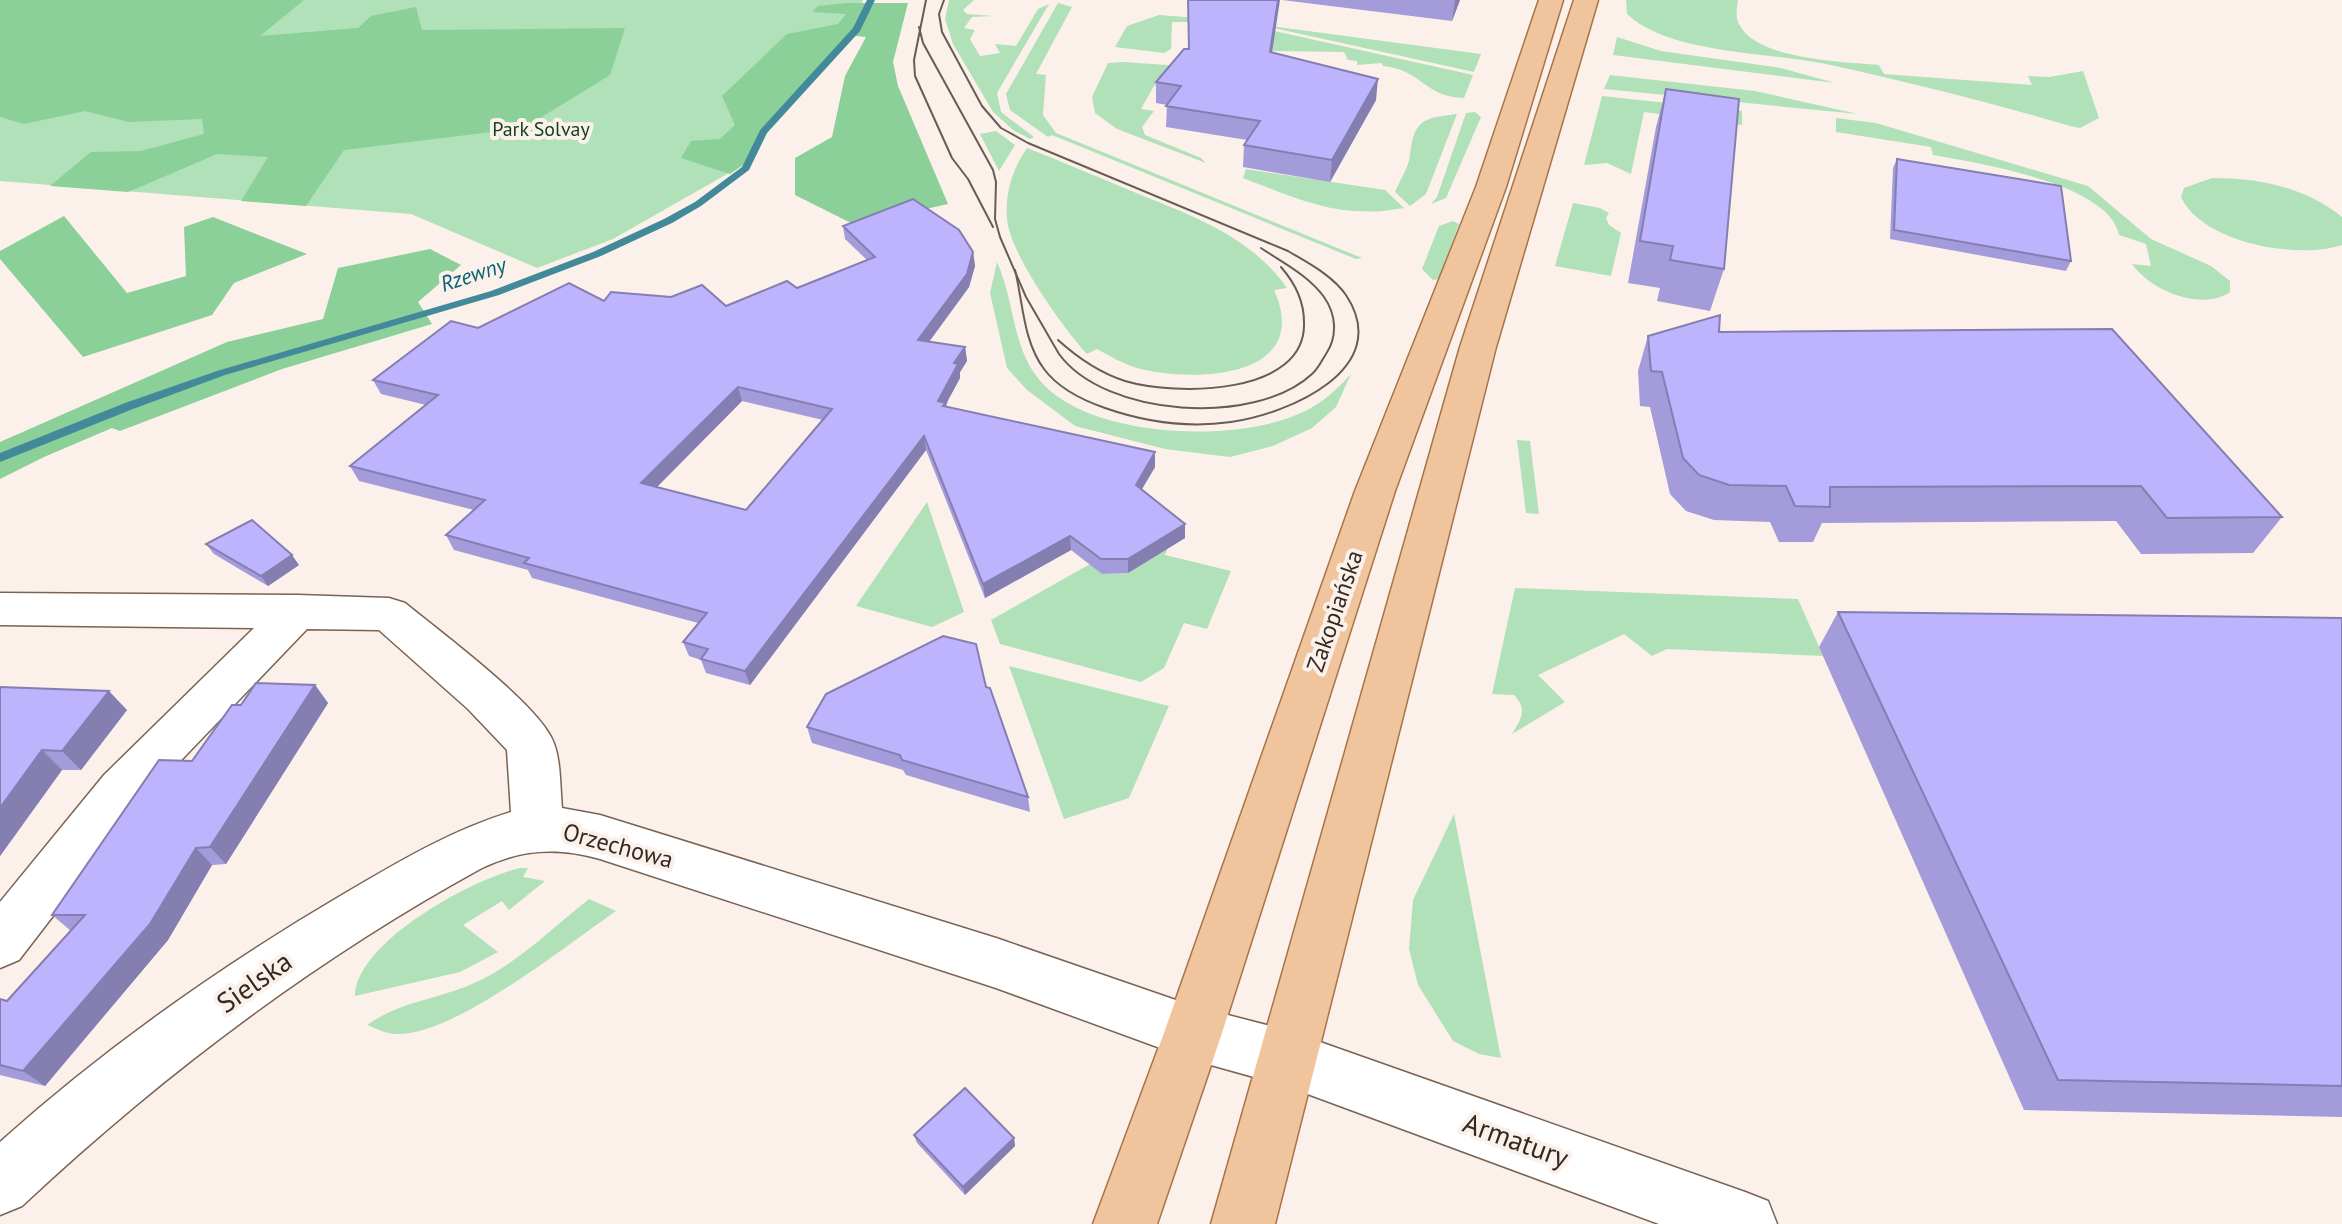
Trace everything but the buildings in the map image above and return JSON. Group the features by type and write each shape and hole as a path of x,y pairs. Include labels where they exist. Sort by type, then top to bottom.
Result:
{"main road":[{"name":"Zakopiańska","path":"1125,1224 1193,1033 1375,491 1491,187 1551,0"},
{"path":"1243,1224 1478,347 1586,0"}],"street":[{"name":"Orzechowa","path":"0,609 389,614 485,696 531,744 538,828 570,828 600,837 996,963 1193,1033 1286,1058"},
{"path":"0,943 122,789 298,611"},
{"name":"Sielska","path":"0,1184 110,1089 225,1001 319,937 467,851 511,834 538,828"},
{"name":"Armatury","path":"1286,1058 1745,1224"}],"green space":[{"path":"0,0 304,0 260,36 358,28 371,16 416,7 422,30 625,28 610,75 524,128 344,150 306,206 241,201 268,157 217,154 128,192 50,186 91,152 141,151 204,134 202,119 129,122 85,111 24,124 0,117"},
{"name":"Park Solvay","path":"89,0 863,0 848,35 760,130 743,165 613,239 537,268 411,214 0,181 0,12"},
{"path":"949,0 974,0 963,10 967,14 993,16 972,17 964,28 975,30 970,39 980,56 1000,53 995,44 1016,46 1038,9 1049,4 997,93 1001,112 1034,137 1030,139 1013,130 993,112 953,44 945,19"},
{"path":"1626,0 1738,0 1739,24 1749,36 1763,45 1803,57 1879,65 1884,74 2032,85 2028,76 2050,77 2083,71 2099,118 2080,128 1826,64 1693,44 1645,27 1627,14"},
{"path":"908,3 893,62 898,86 948,204 855,225 795,195 795,158 832,137 845,76 866,37 847,35 760,130 743,165 730,174 681,158 691,141 720,139 735,125 722,96 787,34 838,24 846,14 812,12 818,6"},
{"path":"1058,3 1072,7 1036,74 1046,75 1043,115 1056,133 1362,258 1356,259 1052,135 1048,137 1010,110 1006,94"},
{"path":"1159,15 1225,20 1473,75 1464,98 1451,97 1382,63 1357,65 1357,61 1348,60 1344,52 1272,51 1273,46 1211,22 1172,22 1171,49 1164,53 1115,47 1127,26"},
{"path":"1255,24 1481,54 1474,72"},
{"path":"1617,37 1661,51 1781,68 1835,83 1613,55"},
{"path":"1108,63 1212,68 1154,86 1141,109 1154,111 1142,127 1145,135 1201,158 1206,163 1117,129 1095,113 1092,97"},
{"path":"1610,75 1755,91 1858,114 1604,89"},
{"path":"1602,96 1742,111 1742,125 1644,112 1631,174 1607,163 1584,165"},
{"path":"1475,112 1481,117 1446,198 1431,204 1437,197 1466,113"},
{"path":"1457,114 1426,194 1410,206 1395,192 1408,164 1414,134 1429,119"},
{"path":"1836,118 1876,123 2088,186 2151,239 2211,266 2230,281 2230,292 2205,300 2163,290 2132,264 2151,266 2146,244 2119,235 2110,217 2092,202 2067,189 2009,170 1933,155 1931,147 1836,132"},
{"path":"996,131 1015,145 999,171 980,134"},
{"path":"1027,148 1194,217 1254,253 1287,288 1274,290 1282,320 1277,342 1263,358 1242,368 1188,375 1132,366 1097,349 1087,354 1039,290 1010,234 1008,191"},
{"path":"1246,169 1385,190 1404,208 1360,211 1321,206 1243,178"},
{"path":"2212,178 2264,182 2313,198 2342,217 2342,245 2323,249 2277,249 2253,244 2209,226 2192,213 2181,197 2184,188"},
{"path":"1573,203 1600,208 1609,213 1606,218 1609,225 1621,233 1611,276 1555,266"},
{"path":"64,216 127,293 186,276 184,227 213,217 307,254 234,283 212,315 83,357 0,259 0,251"},
{"path":"1453,221 1459,224 1439,279 1433,280 1422,269 1439,226"},
{"path":"430,249 461,265 418,302 432,324 282,369 120,431 112,428 0,479 0,442 227,342 323,319 338,268"},
{"path":"997,262 1020,343 1034,373 1045,386 1069,404 1099,417 1133,426 1170,430 1243,428 1276,422 1303,412 1329,395 1351,374 1336,407 1312,428 1273,446 1230,457 1165,449 1075,426 1027,390 1007,368 990,293"},
{"path":"1517,440 1530,441 1539,514 1526,513"},
{"path":"927,502 964,612 932,627 856,606"},
{"path":"1177,526 1165,555 1231,571 1207,629 1184,623 1164,668 1141,682 1000,644 991,620 1090,564 1102,574 1129,573"},
{"path":"1515,588 1798,599 1823,656 1667,649 1652,656 1624,634 1538,675 1565,702 1512,734 1520,719 1521,705 1514,695 1492,694"},
{"path":"1009,666 1169,706 1129,798 1064,819"},
{"path":"1454,814 1501,1058 1479,1054 1453,1041 1418,985 1409,949 1413,900"},
{"path":"528,868 523,877 545,881 509,910 502,901 463,925 498,952 460,972 355,996 360,975 374,955 395,935 447,899 499,874"},
{"path":"589,899 616,911 479,1005 421,1031 393,1034 367,1025 392,1011 488,976 518,957"}],"waterway":[{"name":"Rzewny","path":"0,458 221,373 495,293 597,254 668,221 698,204 746,168 763,132 857,29 871,0"}],"tram line":[{"path":"920,31 926,0"},
{"path":"944,0 939,14 942,32 982,106 1001,128 1028,143 1288,251 1311,265 1334,281 1346,295 1357,321 1357,345 1346,366 1328,383 1280,409 1215,424 1183,424 1136,417 1079,397 1063,388 1044,369 1028,334 1016,273"},
{"path":"920,31 923,43 993,170 996,182 995,219 1016,273"},
{"path":"920,31 914,60 915,76 952,158 968,179 993,227"},
{"path":"1016,273 1059,354 1081,375 1110,391 1144,402 1181,408 1219,408 1255,402 1287,391 1312,374 1332,340 1334,325 1324,297 1295,270 1261,248"},
{"path":"1058,340 1081,359 1107,374 1147,386 1204,388 1234,385 1262,377 1284,365 1299,346 1304,322 1298,292 1281,267"}]}
